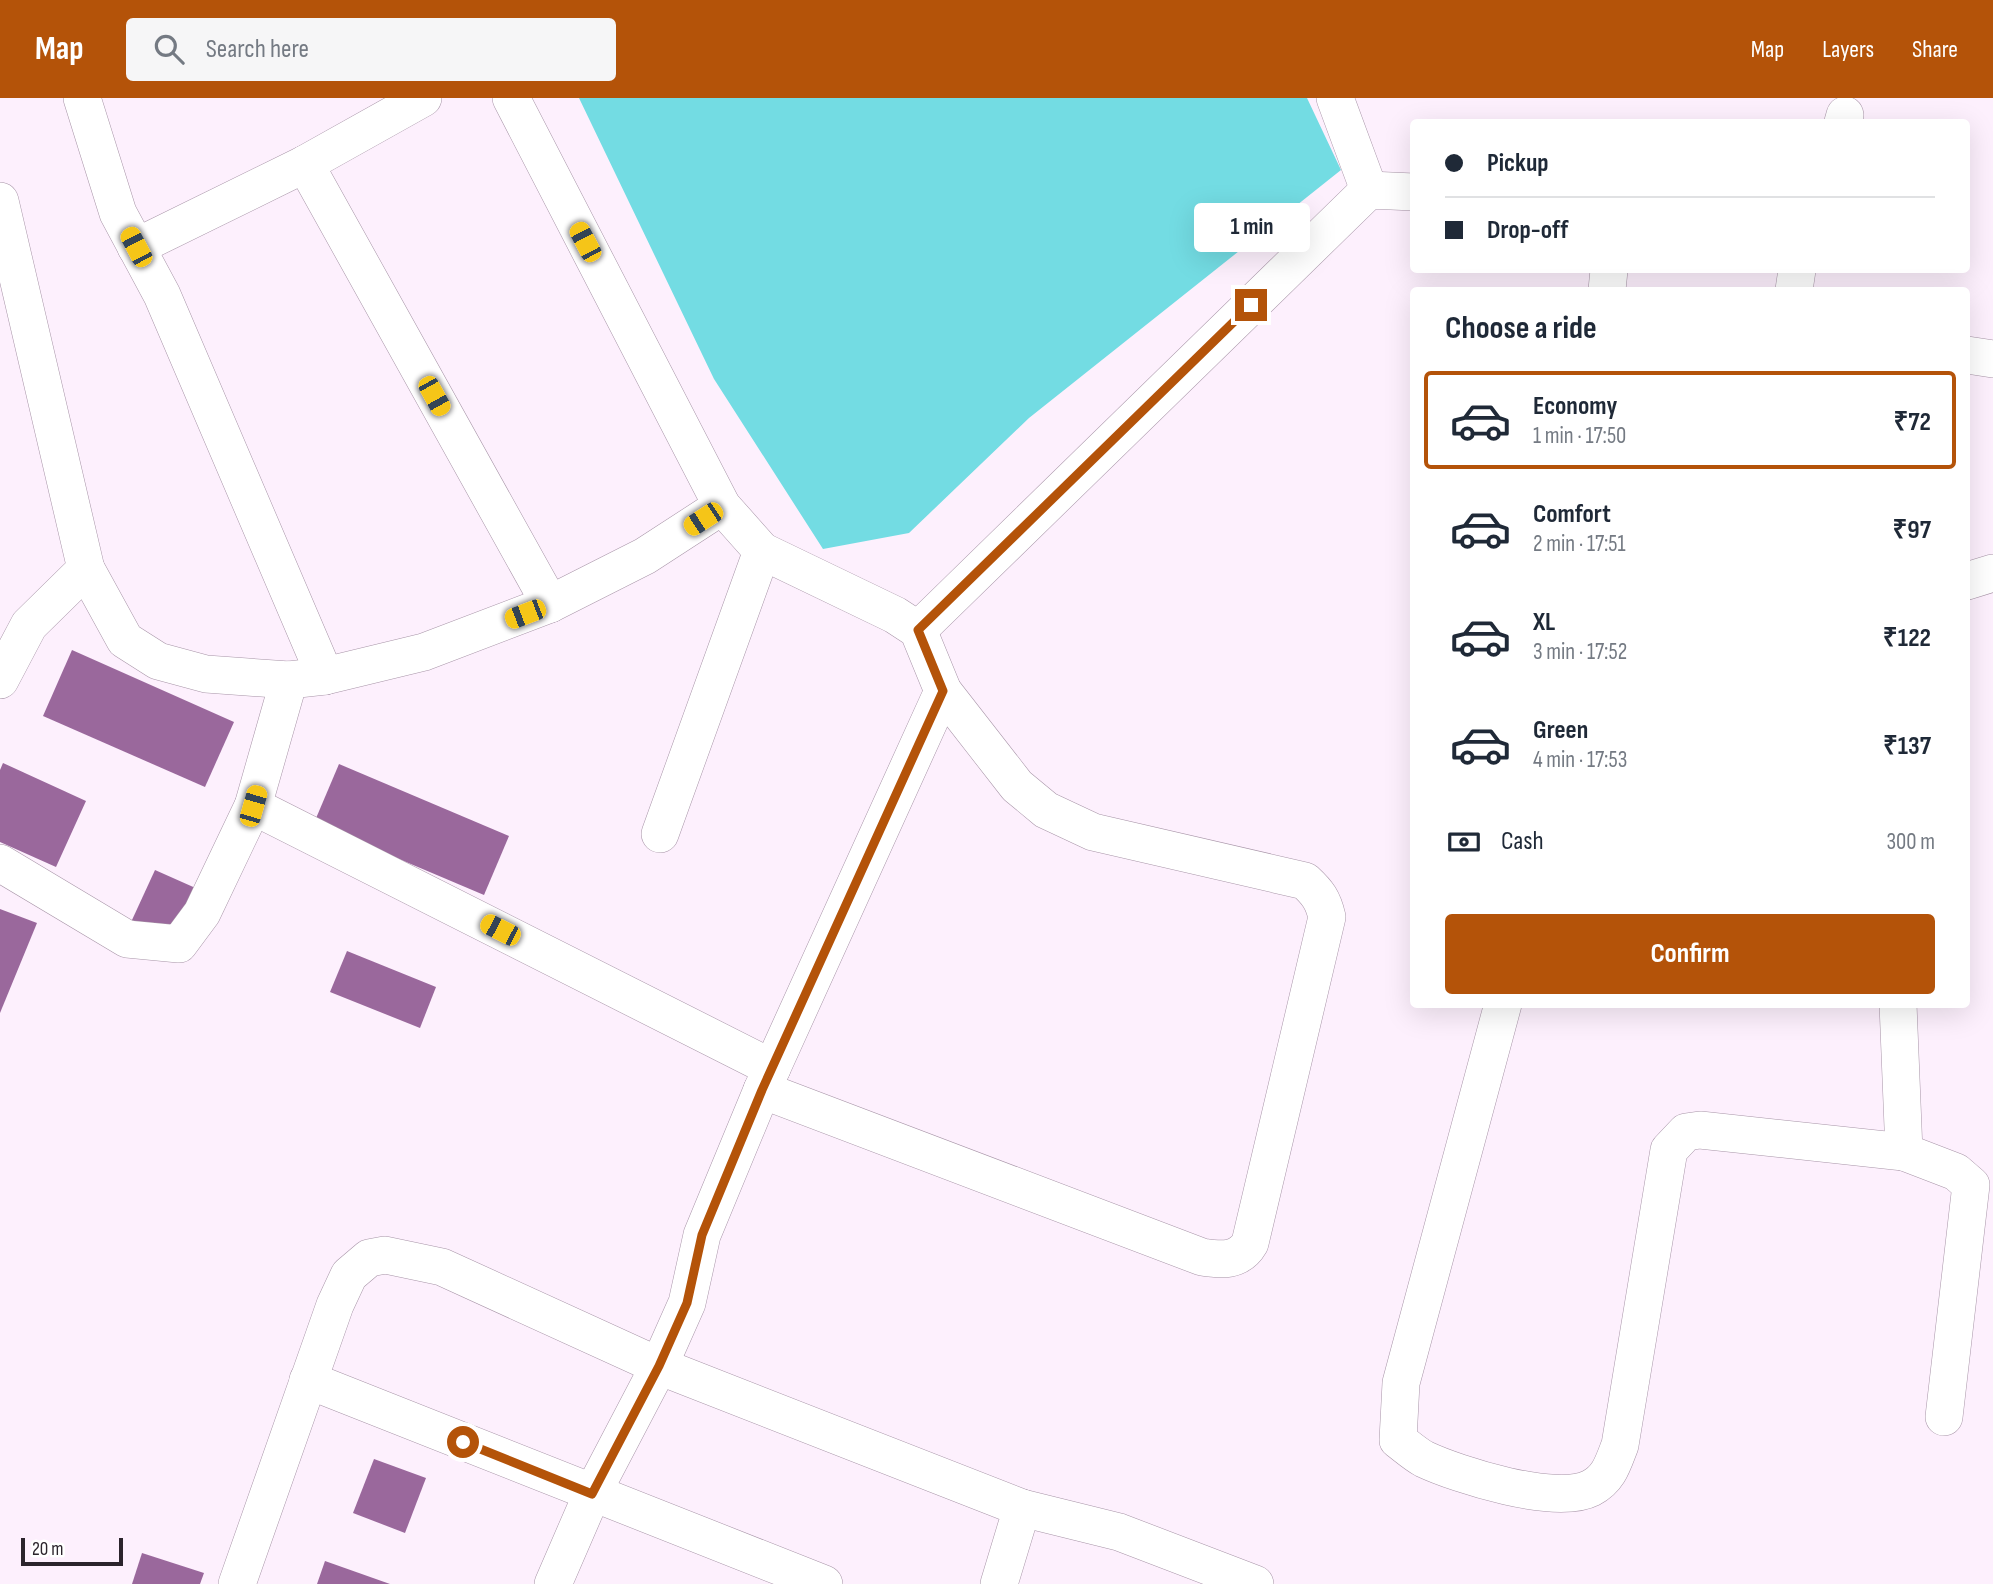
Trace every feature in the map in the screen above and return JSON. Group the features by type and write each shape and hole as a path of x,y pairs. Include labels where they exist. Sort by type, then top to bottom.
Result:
{"street":[{"path":"0,863 127,939 179,944 202,913 253,806 307,678 162,295 118,214 82,98"},
{"path":"136,247 305,164 424,98"},
{"path":"253,806 767,1079 1202,1257 1224,1260 1244,1253 1250,1243 1327,917 1320,894 1305,881 1093,831 1046,810 1017,786 943,691 918,630 895,615 762,551 722,506 511,98"},
{"path":"1335,98 1369,190"},
{"path":"305,164 550,604"},
{"path":"918,630 1369,190 1410,192"},
{"path":"0,201 86,569 125,640 158,661 206,674 307,678 424,652 550,604 645,556 722,506"},
{"path":"1970,355 1993,359"},
{"path":"660,834 762,551"},
{"path":"0,680 29,625 86,569"},
{"path":"1970,580 1993,573"},
{"path":"553,1584 592,1494 659,1366 687,1303 702,1235 767,1079 943,691"},
{"path":"1502,1008 1401,1383 1398,1440 1422,1458 1470,1476 1557,1495 1590,1489 1609,1475 1620,1446 1669,1150 1686,1132 1700,1130 1904,1152 1956,1172 1971,1185 1944,1417"},
{"path":"1898,1008 1904,1152"},
{"path":"237,1584 349,1275 369,1258 385,1255 442,1267 659,1366 1022,1508 1119,1532 1255,1584"},
{"path":"309,1380 824,1584"},
{"path":"999,1584 1022,1508"}],"water":[{"path":"579,98 1307,98 1341,170 1029,418 909,533 823,549 714,379"}],"building":[{"path":"72,650 234,722 205,787 43,716"},
{"path":"3,763 86,801 56,867 0,842 0,770"},
{"path":"339,764 509,836 484,895 314,823"},
{"path":"155,870 200,890 177,940 132,920"},
{"path":"0,909 37,923 0,1013"},
{"path":"347,951 436,987 420,1028 330,992"},
{"path":"374,1459 426,1478 405,1533 353,1513"},
{"path":"142,1553 204,1573 200,1584 132,1584"},
{"path":"325,1561 390,1584 317,1584"}],"route":[{"path":"463,1442 592,1494 659,1366 687,1303 702,1235 762,1090 943,691 918,630 1251,305"}]}
